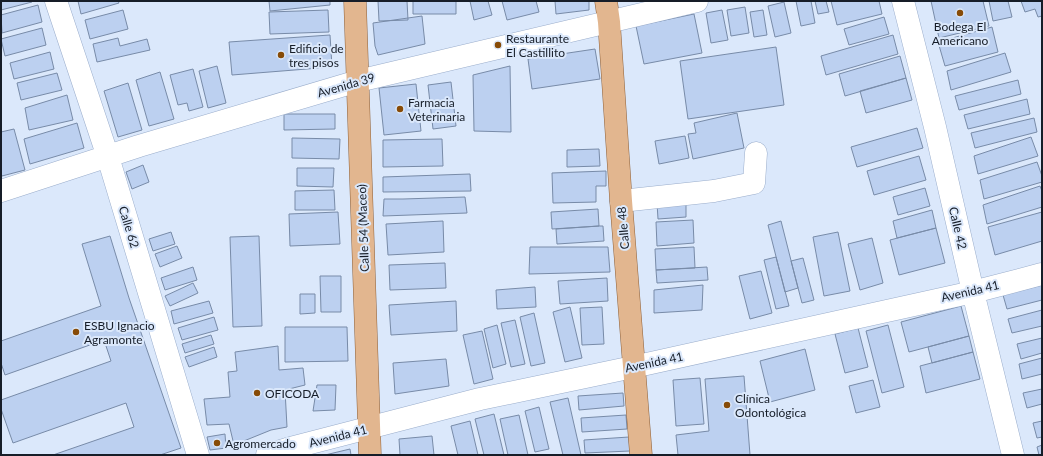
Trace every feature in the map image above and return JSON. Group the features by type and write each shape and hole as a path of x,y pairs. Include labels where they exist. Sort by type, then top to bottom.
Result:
{"main road":[{"name":"Calle 54 (Maceo)","path":"355,1 370,455"},
{"name":"Calle 48","path":"607,11 640,455"}],"street":[{"name":"Calle 62","path":"56,1 108,157 198,455"},
{"name":"Avenida 39","path":"1,191 139,146 358,80 607,11 697,1"},
{"name":"Calle 42","path":"902,1 935,127 972,292 1013,455"},
{"path":"621,201 714,191 754,183 756,153"},
{"name":"Avenida 41","path":"267,455 480,399 633,367 972,292 1042,274"}],"building":[{"path":"1,1 32,1 32,2 1,10"},
{"path":"78,1 118,1 119,3 81,14"},
{"path":"269,1 330,1 330,5 270,11"},
{"path":"378,1 407,1 408,20 379,21"},
{"path":"413,1 456,1 456,14 413,14"},
{"path":"470,1 488,1 492,15 474,20"},
{"path":"502,1 536,1 539,12 507,20"},
{"path":"555,1 589,1 589,10 556,14"},
{"path":"796,1 811,1 815,23 801,26"},
{"path":"815,1 826,1 829,12 818,14"},
{"path":"831,1 879,1 882,14 837,25"},
{"name":"Bodega El Americano","path":"931,1 983,1 989,26 939,38"},
{"path":"989,1 1008,1 1012,17 993,21"},
{"path":"1021,1 1042,1 1042,16 1038,17 1035,9 1025,12"},
{"path":"784,2 791,33 775,37 768,6"},
{"path":"38,5 42,22 2,33 1,15"},
{"path":"745,7 749,33 731,36 727,10"},
{"path":"123,10 128,29 90,39 85,20"},
{"path":"328,10 329,32 270,34 269,12"},
{"path":"722,10 728,40 711,43 706,13"},
{"path":"763,10 767,35 754,37 750,12"},
{"path":"694,14 702,53 644,64 636,26"},
{"path":"422,16 425,44 378,55 375,46 373,23"},
{"path":"884,17 889,34 849,45 844,29"},
{"path":"992,27 998,52 945,66 938,42"},
{"path":"42,28 46,45 5,56 1,39"},
{"name":"Edificio de tres pisos","path":"330,35 332,67 232,75 229,42"},
{"path":"893,35 898,54 826,75 821,56"},
{"path":"118,38 120,46 147,39 150,50 97,62 93,44"},
{"path":"776,47 784,105 688,119 680,61"},
{"path":"595,49 600,79 532,89 528,59"},
{"path":"50,52 54,69 14,79 10,63"},
{"path":"1005,53 1011,72 951,90 947,71"},
{"path":"900,56 906,78 845,96 839,74"},
{"path":"217,66 226,103 208,108 199,71"},
{"path":"510,66 511,132 474,131 473,75"},
{"path":"193,69 203,107 189,111 187,103 178,105 170,75"},
{"path":"160,72 174,119 149,126 136,80"},
{"path":"57,73 62,90 21,100 17,83"},
{"path":"906,78 912,100 866,113 860,91"},
{"path":"1018,80 1021,94 959,110 955,96"},
{"path":"451,82 456,126 433,129 428,85"},
{"path":"128,83 142,130 118,137 104,91"},
{"name":"Farmacia Veterinaria","path":"416,84 421,131 384,135 379,88"},
{"path":"67,95 73,120 29,130 25,108"},
{"path":"1027,99 1030,114 968,129 964,115"},
{"path":"737,113 744,148 693,159 688,134 696,133 694,123"},
{"path":"284,114 335,114 335,129 284,130"},
{"path":"1034,118 1037,132 975,148 971,133"},
{"path":"77,123 84,148 30,164 24,139"},
{"path":"917,128 923,148 857,167 851,147"},
{"path":"14,129 25,170 2,176 1,132"},
{"path":"685,136 689,158 659,164 655,141"},
{"path":"1031,137 1038,156 978,174 974,156"},
{"path":"292,138 340,139 339,159 292,158"},
{"path":"442,139 443,166 383,167 383,140"},
{"path":"599,149 600,166 567,167 567,150"},
{"path":"919,156 926,180 874,195 867,171"},
{"path":"1037,162 1042,176 1042,182 984,199 980,180"},
{"path":"143,165 149,182 132,189 126,172"},
{"path":"297,168 334,168 333,187 297,186"},
{"path":"606,171 606,186 596,186 596,202 553,203 552,173"},
{"path":"470,174 471,191 383,192 383,177"},
{"path":"1040,186 1042,191 1042,207 987,224 983,205"},
{"path":"925,188 930,206 898,215 893,197"},
{"path":"334,190 335,210 295,210 295,191"},
{"path":"465,197 467,213 383,216 384,199"},
{"path":"686,202 686,217 658,219 657,203"},
{"path":"598,209 599,226 552,229 551,212"},
{"path":"932,210 936,228 897,238 893,221"},
{"path":"338,212 340,244 290,246 289,214"},
{"path":"1042,212 1042,241 995,255 988,227"},
{"path":"693,220 694,243 657,246 656,222"},
{"path":"443,221 444,252 388,255 386,224"},
{"path":"781,221 798,288 785,292 768,225"},
{"path":"603,226 604,241 557,244 556,229"},
{"path":"936,228 945,263 899,275 890,240"},
{"path":"171,232 175,244 153,251 149,239"},
{"path":"838,232 850,291 824,296 813,237"},
{"path":"110,236 129,298 181,448 160,455 53,455 134,427 126,403 13,443 1,409 1,400 111,361 104,340 5,375 1,363 1,341 101,306 82,244"},
{"path":"259,236 262,326 233,327 230,237"},
{"path":"872,238 883,283 860,290 848,244"},
{"path":"177,246 182,258 160,267 155,254"},
{"path":"530,247 608,247 610,272 529,274"},
{"path":"694,247 695,268 656,270 655,249"},
{"path":"776,257 789,306 776,309 764,260"},
{"path":"803,258 814,300 802,303 791,261"},
{"path":"445,263 446,288 390,290 389,265"},
{"path":"193,267 197,280 165,290 161,278"},
{"path":"707,267 708,280 657,283 656,270"},
{"path":"761,271 772,313 750,319 739,276"},
{"path":"320,276 341,276 341,312 321,312"},
{"path":"607,278 608,301 560,304 558,281"},
{"path":"193,283 198,293 170,306 165,296"},
{"path":"703,285 702,310 654,313 654,290"},
{"path":"1042,285 1042,300 1007,309 1003,295"},
{"path":"535,287 536,307 497,309 496,290"},
{"path":"300,294 315,294 315,313 300,314"},
{"path":"209,301 213,313 174,324 171,311"},
{"path":"456,301 457,331 391,335 389,305"},
{"path":"961,306 969,336 909,352 901,322"},
{"path":"570,307 582,358 565,362 553,312"},
{"path":"602,307 604,344 582,345 580,308"},
{"path":"1042,310 1042,326 1012,333 1008,319"},
{"path":"534,313 545,363 531,366 520,317"},
{"path":"214,317 218,330 182,340 178,328"},
{"path":"515,320 525,364 511,367 501,323"},
{"path":"497,325 506,364 493,368 484,329"},
{"path":"888,325 904,387 882,393 866,331"},
{"path":"285,327 347,327 348,361 285,362"},
{"path":"858,328 868,367 845,373 835,334"},
{"path":"482,331 493,379 474,384 463,335"},
{"path":"211,335 214,344 185,353 182,344"},
{"path":"969,336 973,352 932,363 928,347"},
{"path":"1042,338 1042,353 1021,359 1017,344"},
{"name":"OFICODA","path":"278,346 279,370 303,368 305,385 285,390 287,427 271,430 234,445 229,424 207,425 204,399 230,397 228,372 237,371 235,352"},
{"path":"214,347 217,357 189,367 185,357"},
{"path":"805,349 815,390 770,402 760,361"},
{"path":"973,352 980,379 926,393 920,366"},
{"path":"1042,358 1042,374 1022,379 1019,364"},
{"path":"446,359 449,386 395,394 393,363"},
{"name":"Clínica Odontológica","path":"744,376 750,455 678,455 676,435 709,431 705,379"},
{"path":"700,378 704,424 676,426 673,380"},
{"path":"873,380 880,407 856,413 849,386"},
{"path":"317,385 336,385 335,410 313,411"},
{"path":"1042,389 1042,404 1027,408 1023,393"},
{"path":"623,393 624,406 579,410 578,396"},
{"path":"568,398 581,455 563,455 550,402"},
{"path":"539,407 549,449 535,452 525,411"},
{"path":"494,414 504,455 484,455 475,419"},
{"path":"519,415 528,455 508,455 500,419"},
{"path":"626,415 627,429 582,432 581,418"},
{"path":"470,421 478,455 458,455 451,426"},
{"path":"1042,421 1042,437 1037,438 1033,423"},
{"name":"Agromercado","path":"225,434 226,448 210,450 207,437"},
{"path":"432,436 434,455 400,455 399,439"},
{"path":"629,437 630,451 585,453 584,440"},
{"path":"1042,445 1042,455 1039,455 1037,447"},
{"path":"350,449 351,455 325,455"}],"place":[{"name":"Bodega El Americano","path":"960,13"},
{"name":"Restaurante El Castillito","path":"498,45"},
{"name":"Edificio de tres pisos","path":"281,55"},
{"name":"Farmacia Veterinaria","path":"400,109"},
{"name":"ESBU Ignacio Agramonte","path":"76,332"},
{"name":"OFICODA","path":"257,393"},
{"name":"Clínica Odontológica","path":"727,405"},
{"name":"Agromercado","path":"217,443"}]}
